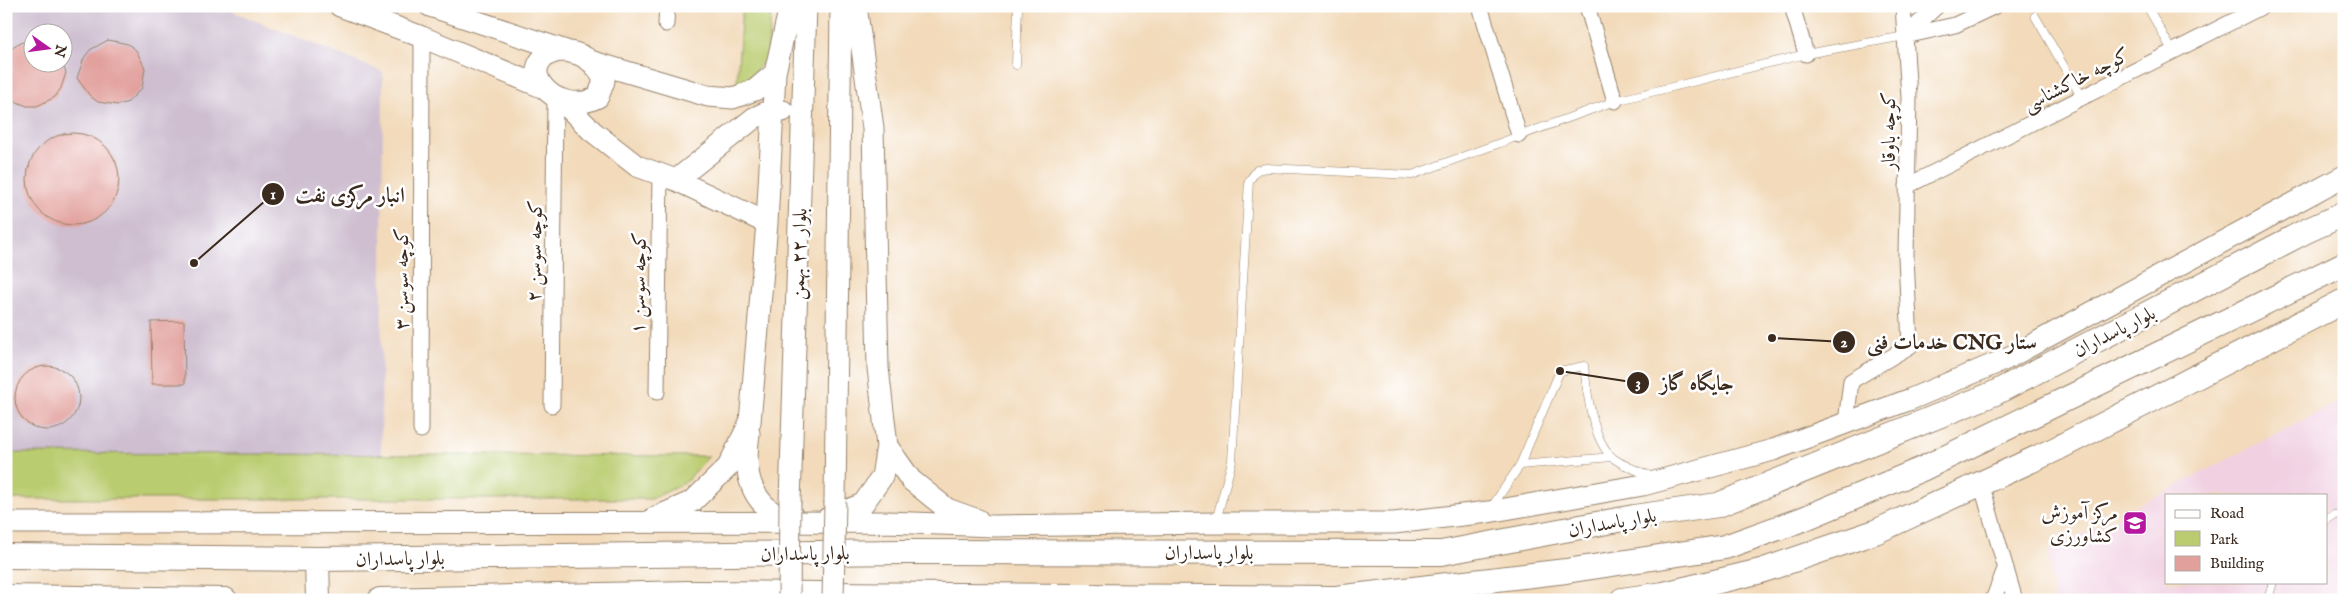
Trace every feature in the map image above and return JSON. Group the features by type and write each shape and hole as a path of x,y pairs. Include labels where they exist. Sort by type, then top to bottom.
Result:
{"main road":[{"path":"340,6 422,37 553,95 582,103 598,97 604,81 601,72 590,61 579,54 430,6"},
{"path":"790,6 775,72 771,110 767,223 746,453 750,487 772,512 803,520 832,518 863,504 882,477 887,446 878,368 873,128 856,6"},
{"name":"بلوار ۲۲ بهمن","path":"788,600 806,6"},
{"name":"بلوار ۲۲ بهمن","path":"833,600 841,6"},
{"path":"566,51 551,53 543,57 538,64 536,73 553,95 592,131 637,166 668,177 767,223"},
{"path":"590,61 708,96 733,98 755,90 775,72"},
{"path":"668,177 754,118 771,110 788,111 802,124"},
{"path":"6,523 886,522 994,526 1394,523 1488,512 1660,481 1772,450 1911,399 2006,359 2344,176"},
{"name":"بلوار پاسداران","path":"6,556 318,559 904,552 1441,553 1718,504 1994,393 2306,231 2344,214"},
{"name":"بلوار پاسداران","path":"380,600 690,593 1338,599 1566,571 1724,547 1803,519 1922,469 2344,264"},
{"path":"1622,600 1664,594 1711,581 1761,571 1875,532 2056,449 2344,301"},
{"path":"645,522 692,500 728,467 750,422"},
{"path":"887,446 911,480 947,509 994,526"},
{"path":"1711,581 1803,519"},
{"path":"318,559 318,600"},
{"path":"6,597 225,600"}],"street":[{"path":"666,24 667,6"},
{"path":"1480,6 1519,135"},
{"path":"1587,6 1615,101"},
{"path":"1792,6 1806,54"},
{"name":"کوچه باوقار","path":"1846,423 1851,382 1910,346 1906,256 1909,97 1903,6"},
{"path":"1905,36 1937,6"},
{"path":"1905,36 1955,25 1995,6"},
{"name":"کوچه خاکشناسی","path":"1908,186 2263,6"},
{"name":"کوچه سوسن ۳","path":"420,430 422,37"},
{"name":"کوچه سوسن ۲","path":"552,405 553,95"},
{"name":"کوچه سوسن ۱","path":"656,392 668,177"},
{"path":"1981,483 2004,569 2015,600"},
{"path":"1993,600 2004,569"}],"lane":[{"path":"1016,65 1018,6"},
{"path":"2147,6 2172,52"},
{"path":"2035,16 2082,98"},
{"path":"1216,523 1232,461 1249,181 1257,170 1266,168 1412,175 1615,101 1806,54 1905,36"},
{"path":"1488,512 1520,465 1560,371 1584,366 1589,408 1599,435 1612,457"},
{"path":"1520,465 1612,457 1660,481"},
{"path":"2328,519 2334,515 2344,514"},
{"path":"2268,600 2273,584"}],"shaded area":[{"path":"6,6 219,6 383,72 381,457 6,453"},
{"name":"مرکز آموزش کشاورزی","path":"2344,399 2344,600 2054,600 2048,552"}],"green space":[{"path":"742,6 772,6 767,58 750,77 737,83"},
{"path":"6,453 709,456 686,482 652,499 6,499"}],"building":[{"path":"108,40 128,44 136,50 145,68 142,88 128,102 118,105 98,102 90,96 77,78 84,58 90,50"},
{"path":"22,42 22,72 66,72 61,88 55,97 37,106 27,106 17,102 6,93 6,54 17,44"},
{"path":"73,133 91,136 106,146 116,161 119,179 116,197 106,212 91,222 73,225 55,222 40,212 30,197 27,179 30,161 40,146 55,136"},
{"path":"184,321 185,384 152,384 151,322"},
{"path":"41,366 53,366 70,375 77,386 79,398 77,410 70,421 53,430 41,430 29,425 20,416 15,404 15,392 20,380 29,371"}],"place":[{"name":"انبار مرکزی نفت","path":"194,263"},
{"name":"خدمات فنی‌ CNG ستار","path":"1772,338"},
{"name":"جایگاه گاز","path":"1560,371"},
{"name":"مرکز آموزش کشاورزی","path":"2135,523"}]}
